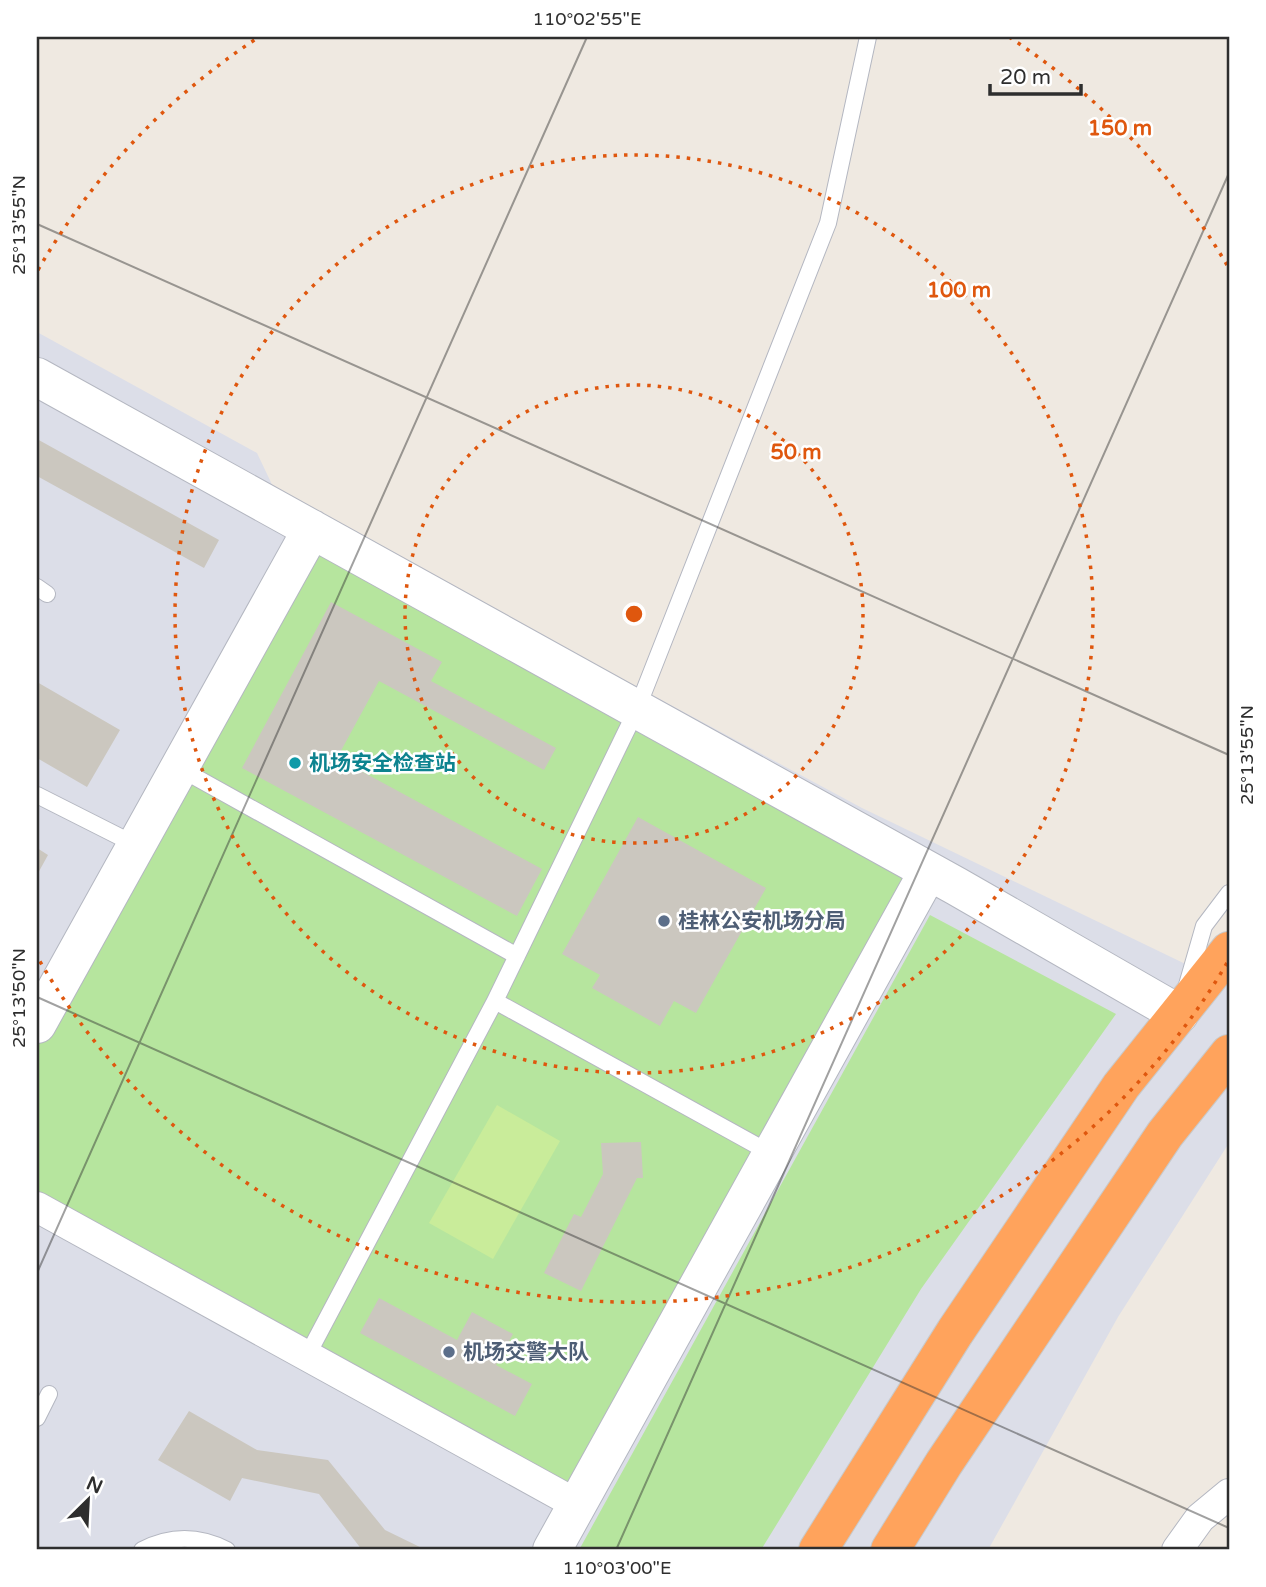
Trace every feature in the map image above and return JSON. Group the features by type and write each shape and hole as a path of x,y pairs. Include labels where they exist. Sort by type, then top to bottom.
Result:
{"highway":[{"path":"818,1550 955,1332 1121,1086 1229,951"},
{"path":"890,1550 944,1463 1165,1134 1229,1055"}],"street":[{"path":"37,377 637,709 1179,1014"},
{"path":"37,1024 312,529"},
{"path":"552,1550 928,872"},
{"path":"37,1207 578,1505"},
{"path":"1177,1550 1200,1518 1229,1494"}],"lane":[{"path":"307,1356 495,1002 637,709 828,223 868,37"},
{"path":"178,768 517,956"},
{"path":"37,795 136,845"},
{"path":"1179,1014 1204,926 1229,893"},
{"path":"495,1002 772,1154"},
{"path":"37,1418 49,1394"},
{"path":"142,1550 166,1540 187,1538 207,1541 227,1550"}],"shaded area":[{"path":"37,332 257,453 276,493 862,808 1229,985 1229,1143 1118,1317 988,1550 37,1550"}],"green space":[{"path":"312,529 928,872 578,1505 37,1207 37,1024"},
{"path":"930,915 1116,1014 921,1289 761,1550 579,1550"},
{"path":"497,1105 560,1141 493,1259 429,1223"}],"building":[{"path":"37,439 219,540 204,568 37,476"},
{"name":"机场安全检查站","path":"331,602 442,662 431,681 556,748 544,770 379,681 337,758 542,869 517,916 242,768"},
{"path":"37,682 120,730 87,787 37,758"},
{"name":"桂林公安机场分局","path":"638,817 766,888 696,1013 674,1001 660,1026 592,988 600,975 562,954"},
{"path":"37,848 48,855 37,875"},
{"path":"641,1142 643,1178 637,1178 581,1291 544,1273 574,1214 581,1217 603,1174 601,1143"},
{"name":"机场交警大队","path":"379,1298 457,1340 472,1312 513,1334 496,1365 532,1384 515,1416 360,1333"},
{"path":"189,1411 257,1450 328,1460 385,1530 426,1550 362,1550 319,1494 242,1478 230,1501 158,1460"}],"place":[{"name":"机场安全检查站","path":"295,763"},
{"name":"桂林公安机场分局","path":"664,921"},
{"name":"机场交警大队","path":"449,1352"}]}
